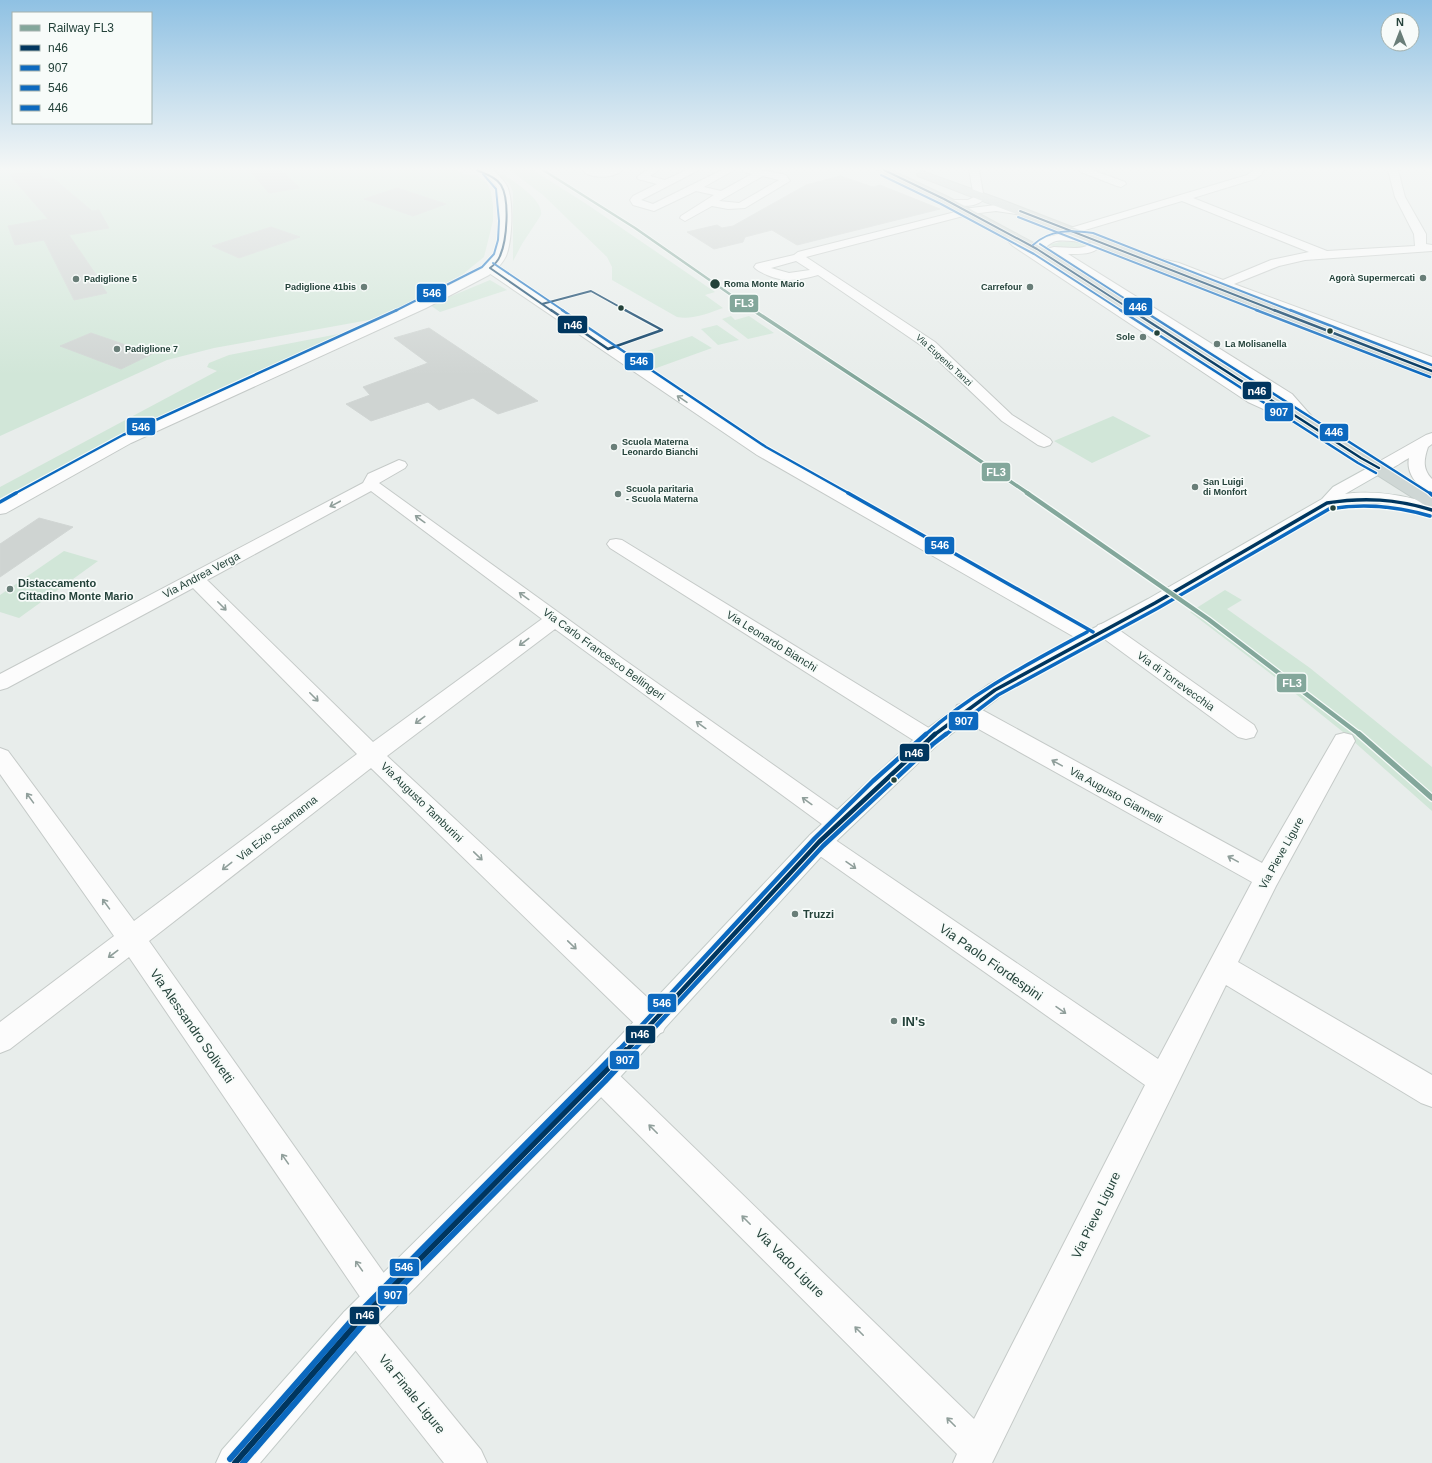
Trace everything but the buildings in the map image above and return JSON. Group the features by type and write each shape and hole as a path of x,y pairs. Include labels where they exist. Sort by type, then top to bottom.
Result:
{"main road":[{"path":"1017,238 1038,249 1361,458 1432,502"},
{"path":"1090,238 1432,371"}],"street":[{"path":"0,509 125,440 458,287 490,268 501,254 503,238"},
{"path":"820,271 789,278 775,275 760,267 798,257 802,254 863,238"},
{"path":"1013,238 1014,241 1018,244 1123,315 1253,399 1272,409 1311,425"},
{"path":"1285,238 1325,254"},
{"path":"1420,238 1420,244 1427,248"},
{"path":"1054,239 1095,240 1095,247 1089,250 1038,249 1045,241 1054,239"},
{"path":"1223,284 1275,263 1305,256 1427,248"},
{"path":"1054,250 1287,397 1311,425"},
{"name":"Via Eugenio Tanzi","path":"798,257 930,345 1008,418 1044,442"},
{"path":"1140,258 1174,266 1432,362"},
{"name":"Via di Torrevecchia","path":"490,268 769,456 1098,634 1246,731"},
{"path":"235,1463 356,1324 601,1077 829,833 929,739 995,690 1200,577 1327,503 1339,491 1426,441"},
{"path":"1426,441 1415,460 1415,470 1418,475 1432,487"},
{"name":"Via Andrea Verga","path":"0,683 194,578 369,486 374,478 399,465"},
{"name":"Via Carlo Francesco Bellingeri","path":"369,486 376,487 556,619 829,833"},
{"path":"1327,503 1349,498 1375,497 1397,500 1432,510"},
{"name":"Via Leonardo Bianchi","path":"616,544 929,739"},
{"name":"Via Augusto Tamburini","path":"194,578 372,755 653,1022"},
{"name":"Via Ezio Sciamanna","path":"0,1040 372,755 556,619"},
{"name":"Via Augusto Giannelli","path":"965,711 1267,878"},
{"name":"Via Pieve Ligure","path":"976,1456 1163,1080 1221,967 1267,878 1344,741"},
{"name":"Via Alessandro Solivetti","path":"0,757 132,940 382,1298"},
{"name":"Via Paolo Fiordespini","path":"829,833 1163,1080"},
{"path":"1221,967 1432,1092"},
{"name":"Via Vado Ligure","path":"601,1077 976,1456"},
{"name":"Via Finale Ligure","path":"356,1324 468,1463"}],"green space":[{"path":"0,238 489,238 484,257 463,274 380,318 214,348 167,360 0,436"},
{"path":"513,238 526,238 522,244 513,261"},
{"path":"588,238 637,238 715,292 705,295 723,308 689,318 677,317 612,280 612,267 607,257"},
{"path":"1060,242 1087,242 1086,245 1077,248 1048,245"},
{"path":"490,280 507,290 440,312 430,305"},
{"path":"731,316 735,320 749,316 774,333 748,339 722,319"},
{"path":"717,325 739,340 718,345 701,329"},
{"path":"354,331 139,427 88,452 0,502 0,487 217,371 207,367 209,363 229,355"},
{"path":"692,336 712,348 651,370 632,356"},
{"path":"1113,416 1151,436 1092,463 1054,441"},
{"path":"64,551 98,561 19,618 0,612 0,595"},
{"path":"1225,590 1242,600 1227,609 1310,668 1432,767 1432,811 1343,732 1271,674 1190,612"}],"rail line":[{"name":"FL3","path":"650,238 794,338 923,422 1148,576 1208,619 1356,732 1432,798"}],"transit line":[{"name":"546","path":"0,502 123,435 418,300 482,267 494,254 498,238"},
{"name":"n46","path":"490,268 500,256 504,238"},
{"name":"907","path":"1005,238 1034,254 1358,463 1376,473"},
{"name":"n46","path":"1017,238 1037,249 1361,458 1379,468"},
{"name":"446","path":"1033,245 1041,238"},
{"name":"907","path":"1073,238 1430,377"},
{"name":"n46","path":"1090,238 1432,371"},
{"name":"446","path":"1107,238 1432,365"},
{"name":"446","path":"1040,244 1432,495"},
{"name":"546","path":"493,263 766,447 1093,632"},
{"name":"n46","path":"490,268 608,349 662,330"},
{"name":"n46","path":"542,304 591,291 662,330"},
{"name":"n46","path":"235,1463 356,1324 601,1077 819,842 929,739 995,690 1155,603 1327,503 1355,499 1380,499 1392,500 1432,510"},
{"name":"907","path":"243,1463 360,1328 605,1081 823,846 933,744 998,695 1158,608 1329,509 1355,505 1380,505 1405,509 1430,516"},
{"name":"546","path":"230,1459 352,1320 597,1073 815,838 873,781 935,726 979,693 1019,669 1087,632"}],"place":[{"name":"Agorà Supermercati","path":"1423,278"},
{"name":"Padiglione 5","path":"76,279"},
{"name":"Roma Monte Mario","path":"715,284"},
{"name":"Padiglione 41bis","path":"364,287"},
{"name":"Carrefour","path":"1030,287"},
{"name":"Sole","path":"1143,337"},
{"name":"La Molisanella","path":"1217,344"},
{"name":"Padiglione 7","path":"117,349"},
{"name":"Scuola Materna Leonardo Bianchi","path":"614,447"},
{"name":"San Luigi di Monfort","path":"1195,487"},
{"name":"Scuola paritaria - Scuola Materna","path":"618,494"},
{"name":"Distaccamento Cittadino Monte Mario","path":"10,589"},
{"name":"Truzzi","path":"795,914"},
{"name":"IN's","path":"894,1021"}]}
